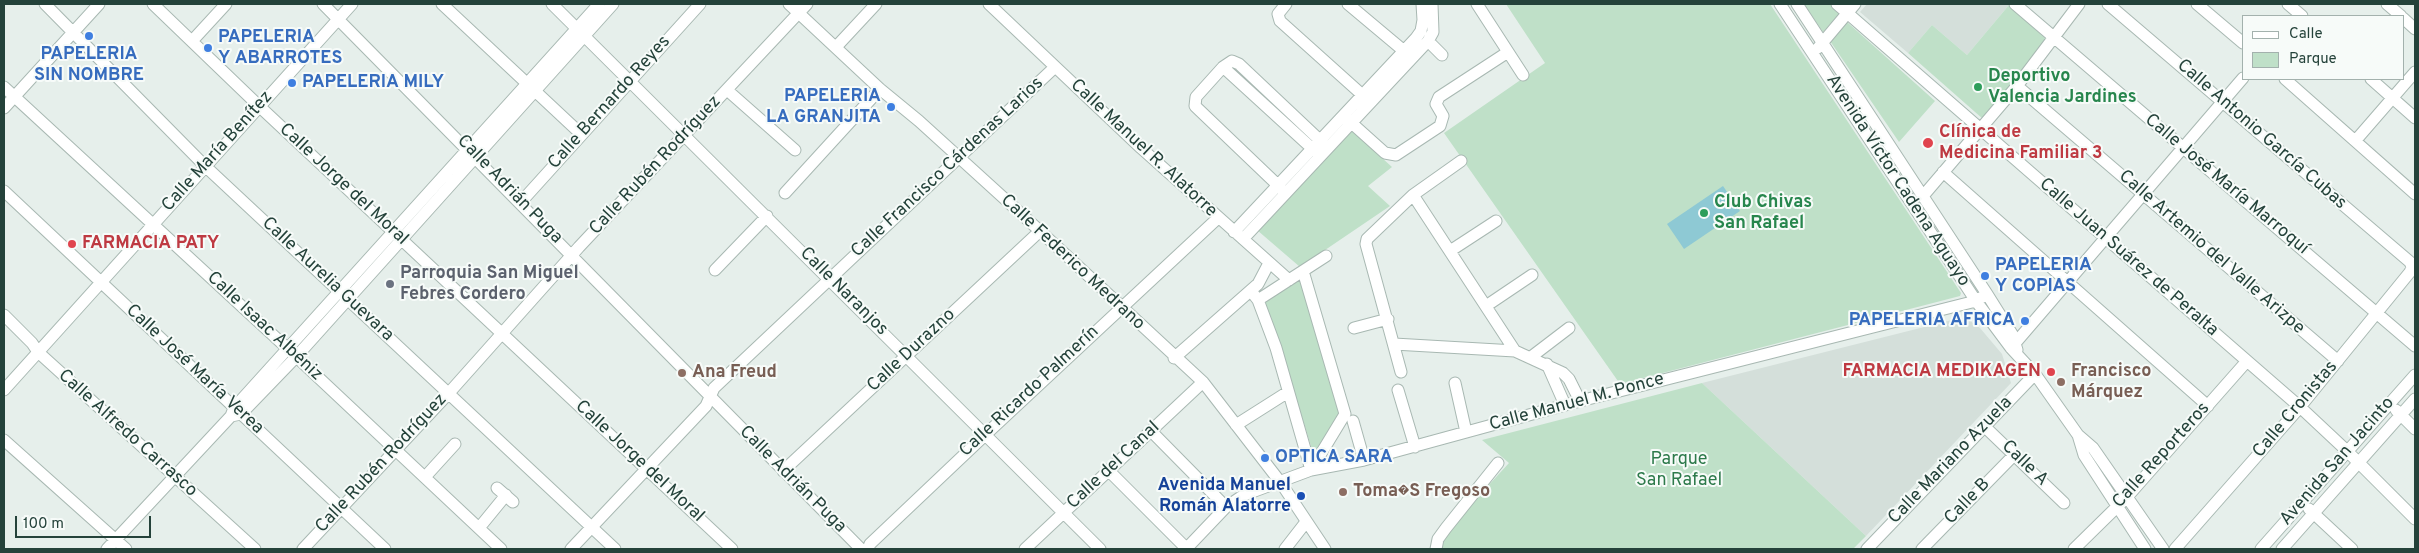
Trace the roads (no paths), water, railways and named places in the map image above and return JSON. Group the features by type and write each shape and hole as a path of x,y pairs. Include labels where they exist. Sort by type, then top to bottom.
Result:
{"street":[{"name":"Calle Aurelia Guevara","path":"45,4 205,166 615,549"},
{"path":"4,108 99,4"},
{"name":"Calle Jorge del Moral","path":"153,4 259,106 732,549"},
{"path":"192,41 226,4"},
{"name":"Calle Adrián Puga","path":"323,4 339,18 861,549"},
{"name":"Calle María Benítez","path":"4,390 352,4"},
{"path":"442,4 581,134"},
{"name":"Calle Naranjos","path":"552,4 830,279 984,436 1100,549"},
{"path":"581,33 599,4"},
{"path":"235,413 287,348 343,296 581,33 613,4"},
{"name":"Calle Bernardo Reyes","path":"520,202 700,4"},
{"name":"Calle Federico Medrano","path":"789,4 1040,231 1174,358 1203,382 1281,482 1325,549"},
{"name":"Calle Rubén Rodríguez","path":"308,547 341,508 448,394 572,255 807,4"},
{"path":"836,48 876,4"},
{"name":"Calle Manuel R. Alatorre","path":"988,4 1218,218 1289,280"},
{"path":"1286,4 1278,14 1280,21 1366,99"},
{"path":"1348,4 1408,55"},
{"path":"1408,55 1420,31 1423,20 1422,4"},
{"path":"1238,236 1408,55 1428,41 1433,32 1432,4"},
{"path":"1477,4 1523,75"},
{"name":"Avenida Víctor Cadena Aguayo","path":"1780,4 1976,301 2035,374 2078,435 2093,448 2163,549"},
{"name":"Avenida Víctor Cadena Aguayo","path":"1797,4 1987,294 2015,349"},
{"name":"Calle Juan Suárez de Peralta","path":"1837,4 2300,408 2347,451 2415,519"},
{"path":"1813,54 1855,4"},
{"name":"Calle José María Marroquí","path":"2015,4 2415,346"},
{"path":"1923,196 2017,86 2079,4"},
{"name":"Calle Antonio García Cubas","path":"2108,4 2410,262 2412,267"},
{"path":"2197,4 2242,42"},
{"path":"2288,4 2301,15"},
{"path":"2387,4 2400,15"},
{"path":"2404,19 2415,29"},
{"path":"1428,41 1442,55"},
{"path":"1346,119 1385,153 1396,155 1440,126 1443,116 1436,104 1439,97 1508,52"},
{"path":"1281,189 1195,106 1196,96 1223,67 1232,61 1239,64 1320,148"},
{"name":"Calle Francisco Cárdenas Larios","path":"571,549 648,470 706,406 714,388 1055,67"},
{"path":"2356,140 2415,72"},
{"path":"2015,349 2068,283 2242,79"},
{"path":"2285,80 2356,140 2415,194"},
{"path":"2372,80 2415,118"},
{"name":"Calle Artemio del Valle Arizpe","path":"2017,86 2338,361"},
{"name":"Calle Isaac Albéniz","path":"4,87 287,348 501,549"},
{"path":"785,192 880,88"},
{"path":"727,90 795,150"},
{"path":"1401,372 1366,241 1370,233 1413,195 1461,161"},
{"path":"1943,172 2208,406"},
{"name":"Calle José María Verea","path":"4,191 235,413 385,549"},
{"path":"1413,195 1515,351"},
{"path":"715,270 766,216"},
{"name":"Calle Ricardo Palmerín","path":"868,549 870,544 984,436 1218,218"},
{"path":"1450,251 1496,221"},
{"name":"Calle Durazno","path":"783,471 1040,231"},
{"path":"1174,358 1254,295 1289,280 1326,256"},
{"path":"1269,262 1254,295 1276,348 1311,470"},
{"name":"Calle Cronistas","path":"2174,549 2300,408 2412,267"},
{"path":"1303,271 1345,414 1311,470"},
{"path":"1486,306 1532,275"},
{"name":"Calle Manuel M. Ponce","path":"1187,549 1226,507 1252,492 1311,470 1364,460 1580,401 1976,301 1987,294"},
{"path":"107,549 235,413 296,357 343,296"},
{"name":"Calle Alfredo Carrasco","path":"4,315 32,343 38,352 173,477 255,549"},
{"path":"1354,328 1388,319"},
{"path":"1531,357 1569,328"},
{"path":"1394,344 1515,351 1547,364 1569,379 1580,401"},
{"name":"Calle Reporteros","path":"2074,549 2127,497 2247,362"},
{"path":"1547,364 1565,405"},
{"name":"Calle Mariano Azuela","path":"1867,549 2035,374"},
{"name":"Avenida San Jacinto","path":"2261,549 2415,374"},
{"name":"Calle del Canal","path":"1025,549 1203,382"},
{"path":"1455,383 1466,432"},
{"path":"1398,390 1415,447"},
{"path":"1236,425 1288,392"},
{"name":"Avenida San Jacinto","path":"2282,549 2415,399"},
{"path":"2389,404 2415,428"},
{"path":"1353,421 1364,460"},
{"name":"Calle A","path":"1984,426 2064,502"},
{"path":"1151,431 1226,507"},
{"name":"Avenida Víctor Cadena Aguayo","path":"2078,435 2084,455 2146,549"},
{"path":"4,440 126,549"},
{"path":"425,477 454,444"},
{"name":"Calle B","path":"1922,549 2014,455"},
{"path":"1436,549 1438,539 1498,463"},
{"path":"1108,470 1187,549"},
{"path":"478,528 505,495"},
{"path":"2302,502 2352,549"},
{"path":"1285,549 1306,522"}],"water":[{"path":"1723,186 1740,211 1684,249 1667,224"}],"place":[{"name":"PAPELERIA SIN NOMBRE","path":"89,36"},
{"name":"PAPELERIA Y ABARROTES","path":"208,48"},
{"name":"PAPELERIA MILY","path":"292,83"},
{"name":"Deportivo Valencia Jardines","path":"1978,87"},
{"name":"PAPELERIA LA GRANJITA","path":"891,107"},
{"name":"Clínica de Medicina Familiar 3","path":"1928,143"},
{"name":"Club Chivas San Rafael","path":"1704,213"},
{"name":"FARMACIA PATY","path":"72,244"},
{"name":"PAPELERIA Y COPIAS","path":"1985,276"},
{"name":"Parroquia San Miguel Febres Cordero","path":"390,284"},
{"name":"PAPELERIA AFRICA","path":"2025,321"},
{"name":"FARMACIA MEDIKAGEN","path":"2051,372"},
{"name":"Ana Freud","path":"682,373"},
{"name":"Francisco Márquez","path":"2061,382"},
{"name":"OPTICA SARA","path":"1265,458"},
{"name":"Toma�S Fregoso","path":"1343,492"},
{"name":"Avenida Manuel Román Alatorre","path":"1301,496"}],"park label":[{"name":"Parque San Rafael","path":"1679,470"}]}
